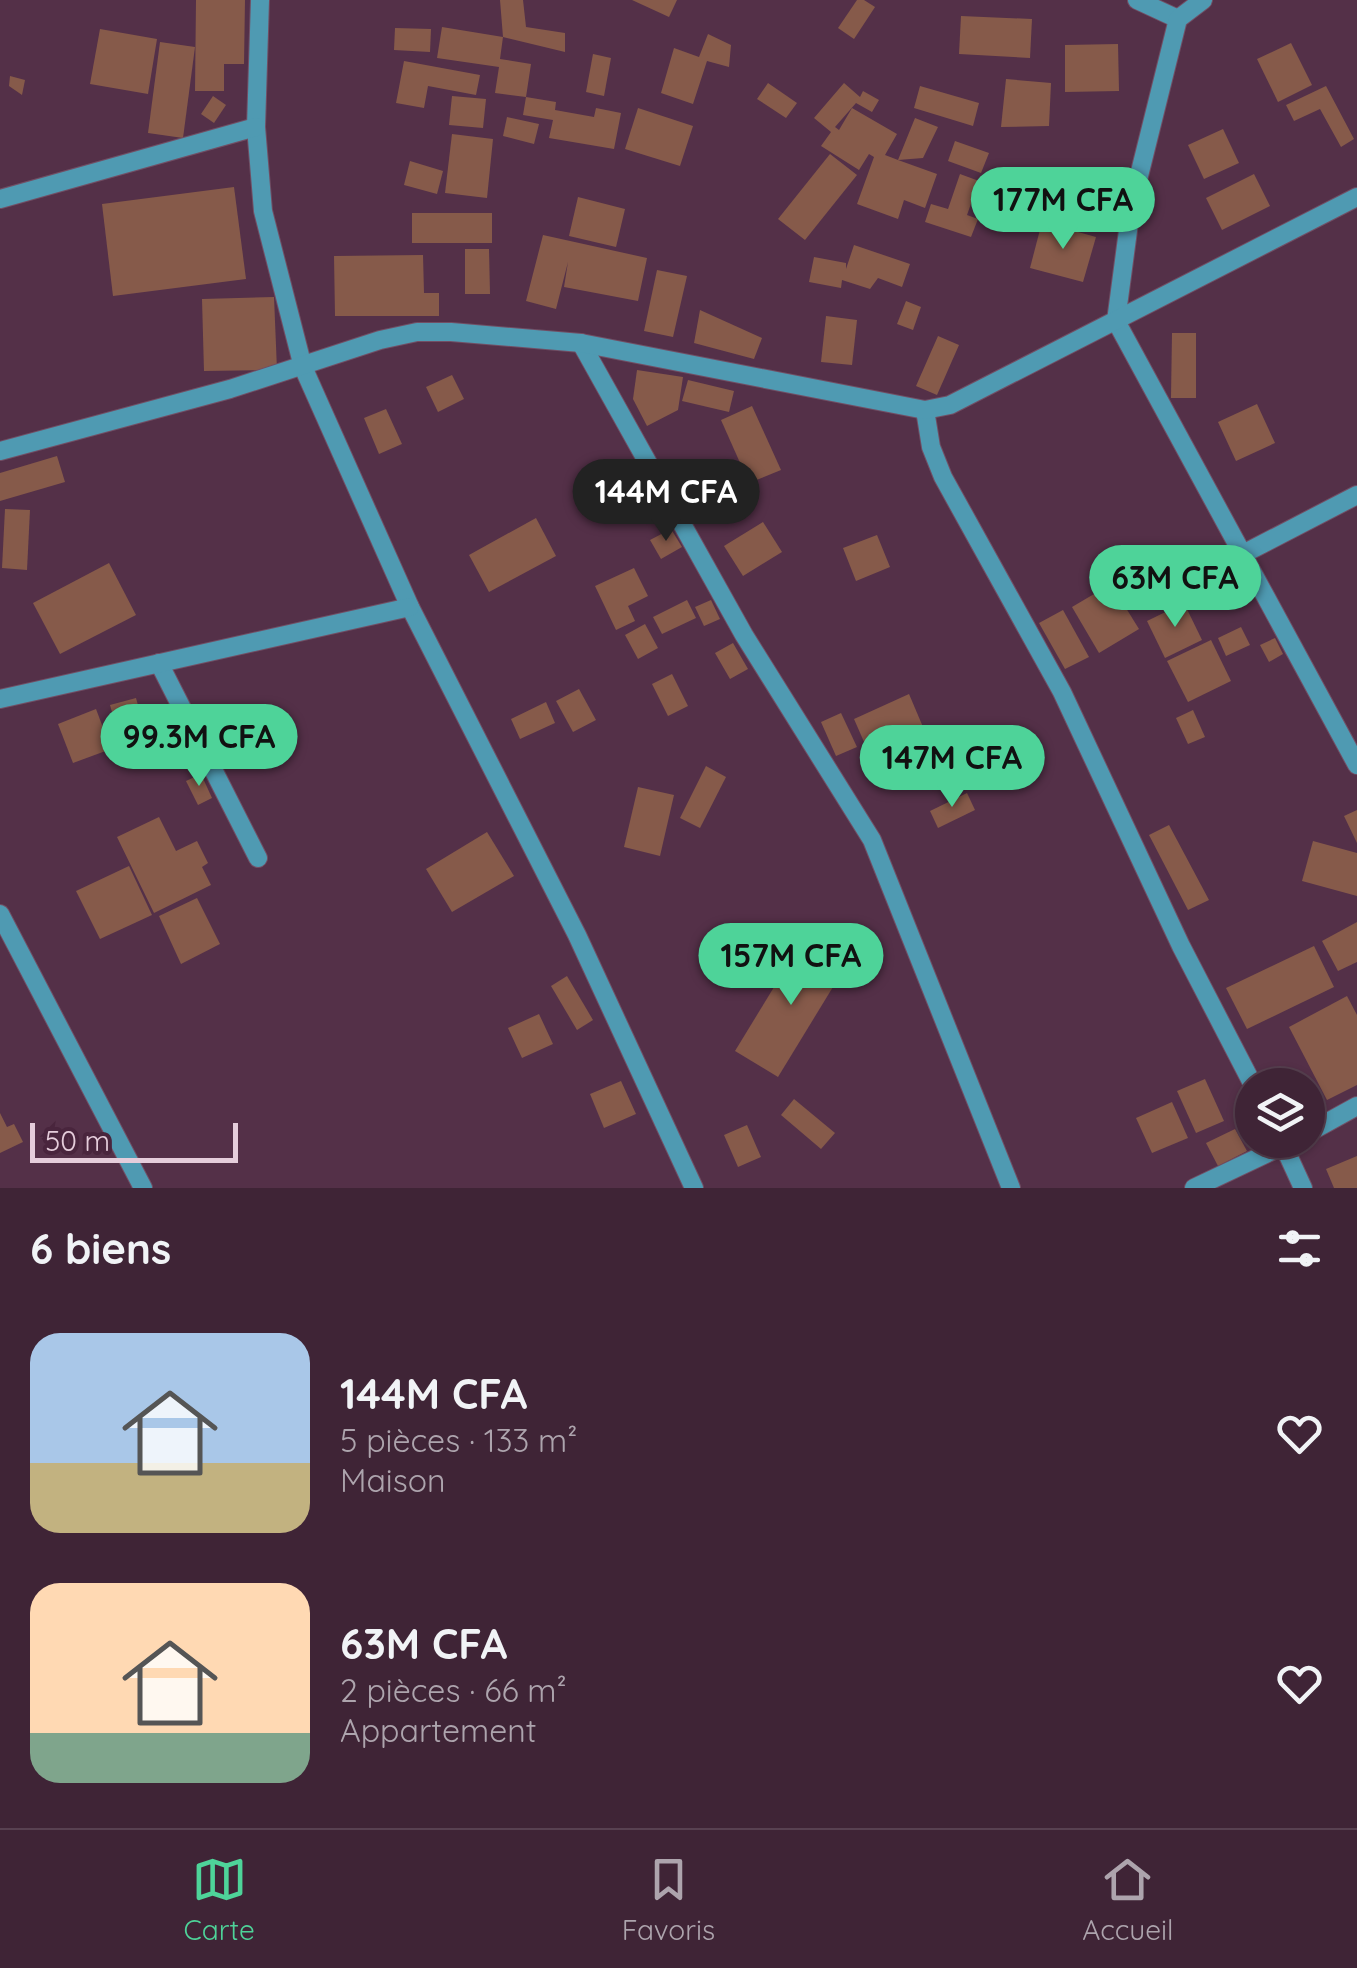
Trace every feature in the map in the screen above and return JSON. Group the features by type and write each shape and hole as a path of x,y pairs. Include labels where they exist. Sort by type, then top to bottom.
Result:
{"street":[{"path":"260,0 256,127 263,211 302,367 410,607 577,935 694,1188"},
{"path":"1137,0 1178,19"},
{"path":"1203,0 1178,19 1131,208 1116,321 1357,765"},
{"path":"0,198 256,127"},
{"path":"0,452 418,332 581,344 926,410 950,405 1357,197"},
{"path":"581,344 744,635 872,840 1012,1188"},
{"path":"926,410 932,447 943,478 1062,692 1181,946 1244,1068"},
{"path":"1243,554 1357,495"},
{"path":"0,699 410,607"},
{"path":"158,663 258,858"},
{"path":"0,914 144,1188"},
{"path":"1325,1124 1357,1106"},
{"path":"1194,1188 1255,1158"},
{"path":"1293,1158 1303,1188"}],"building":[{"path":"196,0 245,0 244,64 224,64 224,91 195,91"},
{"path":"500,0 523,0 526,27 565,33 565,52 503,37"},
{"path":"632,0 677,0 669,17"},
{"path":"857,0 875,7 854,39 838,28"},
{"path":"961,16 1032,19 1030,58 959,54"},
{"path":"442,27 503,37 500,59 531,64 526,97 495,93 499,67 437,58"},
{"path":"395,28 431,29 430,52 394,50"},
{"path":"100,29 157,39 148,94 90,84"},
{"path":"708,34 731,45 729,67 707,61 693,104 661,93 674,48 699,57"},
{"path":"160,42 195,47 183,138 148,133"},
{"path":"1291,43 1312,85 1278,102 1257,59"},
{"path":"1118,44 1119,91 1065,92 1065,45"},
{"path":"593,54 611,58 604,96 586,92"},
{"path":"404,61 480,75 476,95 428,86 424,108 396,103"},
{"path":"10,76 25,80 22,95 9,86"},
{"path":"1006,79 1051,83 1049,126 1001,127"},
{"path":"768,83 797,103 786,118 757,99"},
{"path":"844,83 860,97 863,91 879,100 872,112 856,103 835,127 839,130 852,108 897,134 885,155 937,174 925,208 904,200 898,219 857,204 874,157 869,154 859,170 821,146 831,132 814,118"},
{"path":"920,86 979,103 973,126 914,108"},
{"path":"1326,86 1354,139 1341,147 1320,109 1294,121 1286,105"},
{"path":"213,96 226,105 214,123 201,114"},
{"path":"452,96 486,99 483,128 449,125"},
{"path":"526,97 556,102 555,110 594,117 596,108 621,113 614,149 549,138 553,120 523,115"},
{"path":"638,108 693,126 680,166 625,149"},
{"path":"507,117 539,124 534,144 503,136"},
{"path":"915,118 938,127 923,158 898,160"},
{"path":"1223,129 1239,163 1204,179 1188,145"},
{"path":"452,134 493,139 487,198 445,193"},
{"path":"955,141 989,153 981,173 948,161"},
{"path":"830,154 857,175 805,240 778,219"},
{"path":"410,161 443,171 437,194 404,185"},
{"path":"960,174 979,181 967,215 978,219 971,237 925,222 931,204 948,209"},
{"path":"1254,174 1270,206 1222,230 1206,198"},
{"path":"234,187 246,279 113,296 102,204"},
{"path":"578,197 625,209 616,247 569,236"},
{"path":"412,213 492,213 492,243 412,243"},
{"path":"1042,222 1096,237 1083,282 1030,268"},
{"path":"543,235 647,258 638,301 564,287 568,262 556,309 526,301"},
{"path":"854,245 910,264 902,287 878,278 870,289 842,280 841,288 809,282 814,257 846,263 846,269"},
{"path":"465,249 489,249 490,294 465,294"},
{"path":"423,255 424,293 439,293 439,316 335,316 334,256"},
{"path":"657,270 687,276 673,337 644,331"},
{"path":"274,297 277,370 204,371 202,299"},
{"path":"906,301 921,307 913,330 897,324"},
{"path":"700,310 762,338 754,359 694,343"},
{"path":"826,316 857,320 852,365 821,362"},
{"path":"1172,333 1196,333 1196,398 1171,398"},
{"path":"938,336 959,345 937,395 916,386"},
{"path":"637,370 683,377 678,410 647,426 633,399"},
{"path":"452,375 464,399 438,412 426,387"},
{"path":"688,380 734,391 729,412 682,401"},
{"path":"1257,404 1275,443 1236,461 1218,422"},
{"path":"752,406 781,470 749,483 721,420"},
{"path":"386,409 402,444 379,454 364,418"},
{"path":"57,456 65,482 0,501 0,473"},
{"path":"716,478 725,493 701,506 693,491"},
{"path":"5,509 30,510 27,570 2,568"},
{"path":"536,518 556,556 489,592 469,555"},
{"path":"763,522 782,552 743,576 724,546"},
{"path":"671,529 682,547 661,559 650,540"},
{"path":"877,535 890,567 856,581 843,548"},
{"path":"109,563 136,615 60,654 33,603"},
{"path":"634,568 648,596 628,606 635,621 616,630 595,586"},
{"path":"1111,584 1139,629 1099,653 1072,607"},
{"path":"687,600 696,618 662,634 653,617"},
{"path":"711,600 720,619 704,626 695,607"},
{"path":"1184,603 1202,640 1165,658 1147,621"},
{"path":"1063,610 1089,657 1065,669 1039,623"},
{"path":"645,624 658,648 638,659 625,635"},
{"path":"1241,627 1250,645 1226,656 1218,638"},
{"path":"1275,638 1283,654 1269,662 1260,645"},
{"path":"1211,640 1231,681 1188,702 1167,661"},
{"path":"733,643 748,669 730,679 715,653"},
{"path":"672,674 688,706 668,716 652,684"},
{"path":"579,689 596,720 573,732 556,701"},
{"path":"909,694 923,727 868,751 854,719"},
{"path":"136,698 147,738 121,744 110,705"},
{"path":"546,702 555,723 520,739 511,719"},
{"path":"96,709 111,749 73,763 58,724"},
{"path":"1193,710 1205,737 1188,744 1176,718"},
{"path":"841,713 857,747 836,756 821,722"},
{"path":"706,766 726,777 700,828 680,818"},
{"path":"201,774 212,798 198,805 186,781"},
{"path":"638,787 674,795 660,856 624,847"},
{"path":"967,793 975,810 938,828 930,811"},
{"path":"1357,810 1357,843 1344,816"},
{"path":"159,817 176,851 197,841 208,863 202,867 211,885 154,913 117,837"},
{"path":"1169,825 1209,900 1188,910 1149,835"},
{"path":"487,832 514,876 452,912 426,869"},
{"path":"1313,841 1357,853 1357,896 1302,881"},
{"path":"129,866 152,915 100,939 76,891"},
{"path":"197,898 220,944 181,964 159,916"},
{"path":"1357,922 1357,962 1338,971 1322,941"},
{"path":"804,938 847,964 778,1077 735,1051"},
{"path":"1314,946 1334,987 1247,1029 1226,988"},
{"path":"567,976 593,1020 577,1030 551,986"},
{"path":"1347,996 1357,1015 1357,1085 1327,1100 1325,1068 1310,1068 1289,1027"},
{"path":"539,1014 553,1044 522,1058 508,1028"},
{"path":"1205,1079 1224,1121 1196,1133 1177,1091"},
{"path":"621,1081 636,1114 604,1128 590,1094"},
{"path":"794,1099 835,1133 821,1149 781,1115"},
{"path":"1172,1102 1188,1138 1152,1153 1136,1118"},
{"path":"0,1113 7,1127 14,1124 23,1142 0,1153"},
{"path":"747,1125 761,1157 738,1167 724,1135"},
{"path":"1235,1129 1235,1157 1218,1166 1206,1143"},
{"path":"1357,1156 1357,1188 1334,1188 1326,1169"}]}
